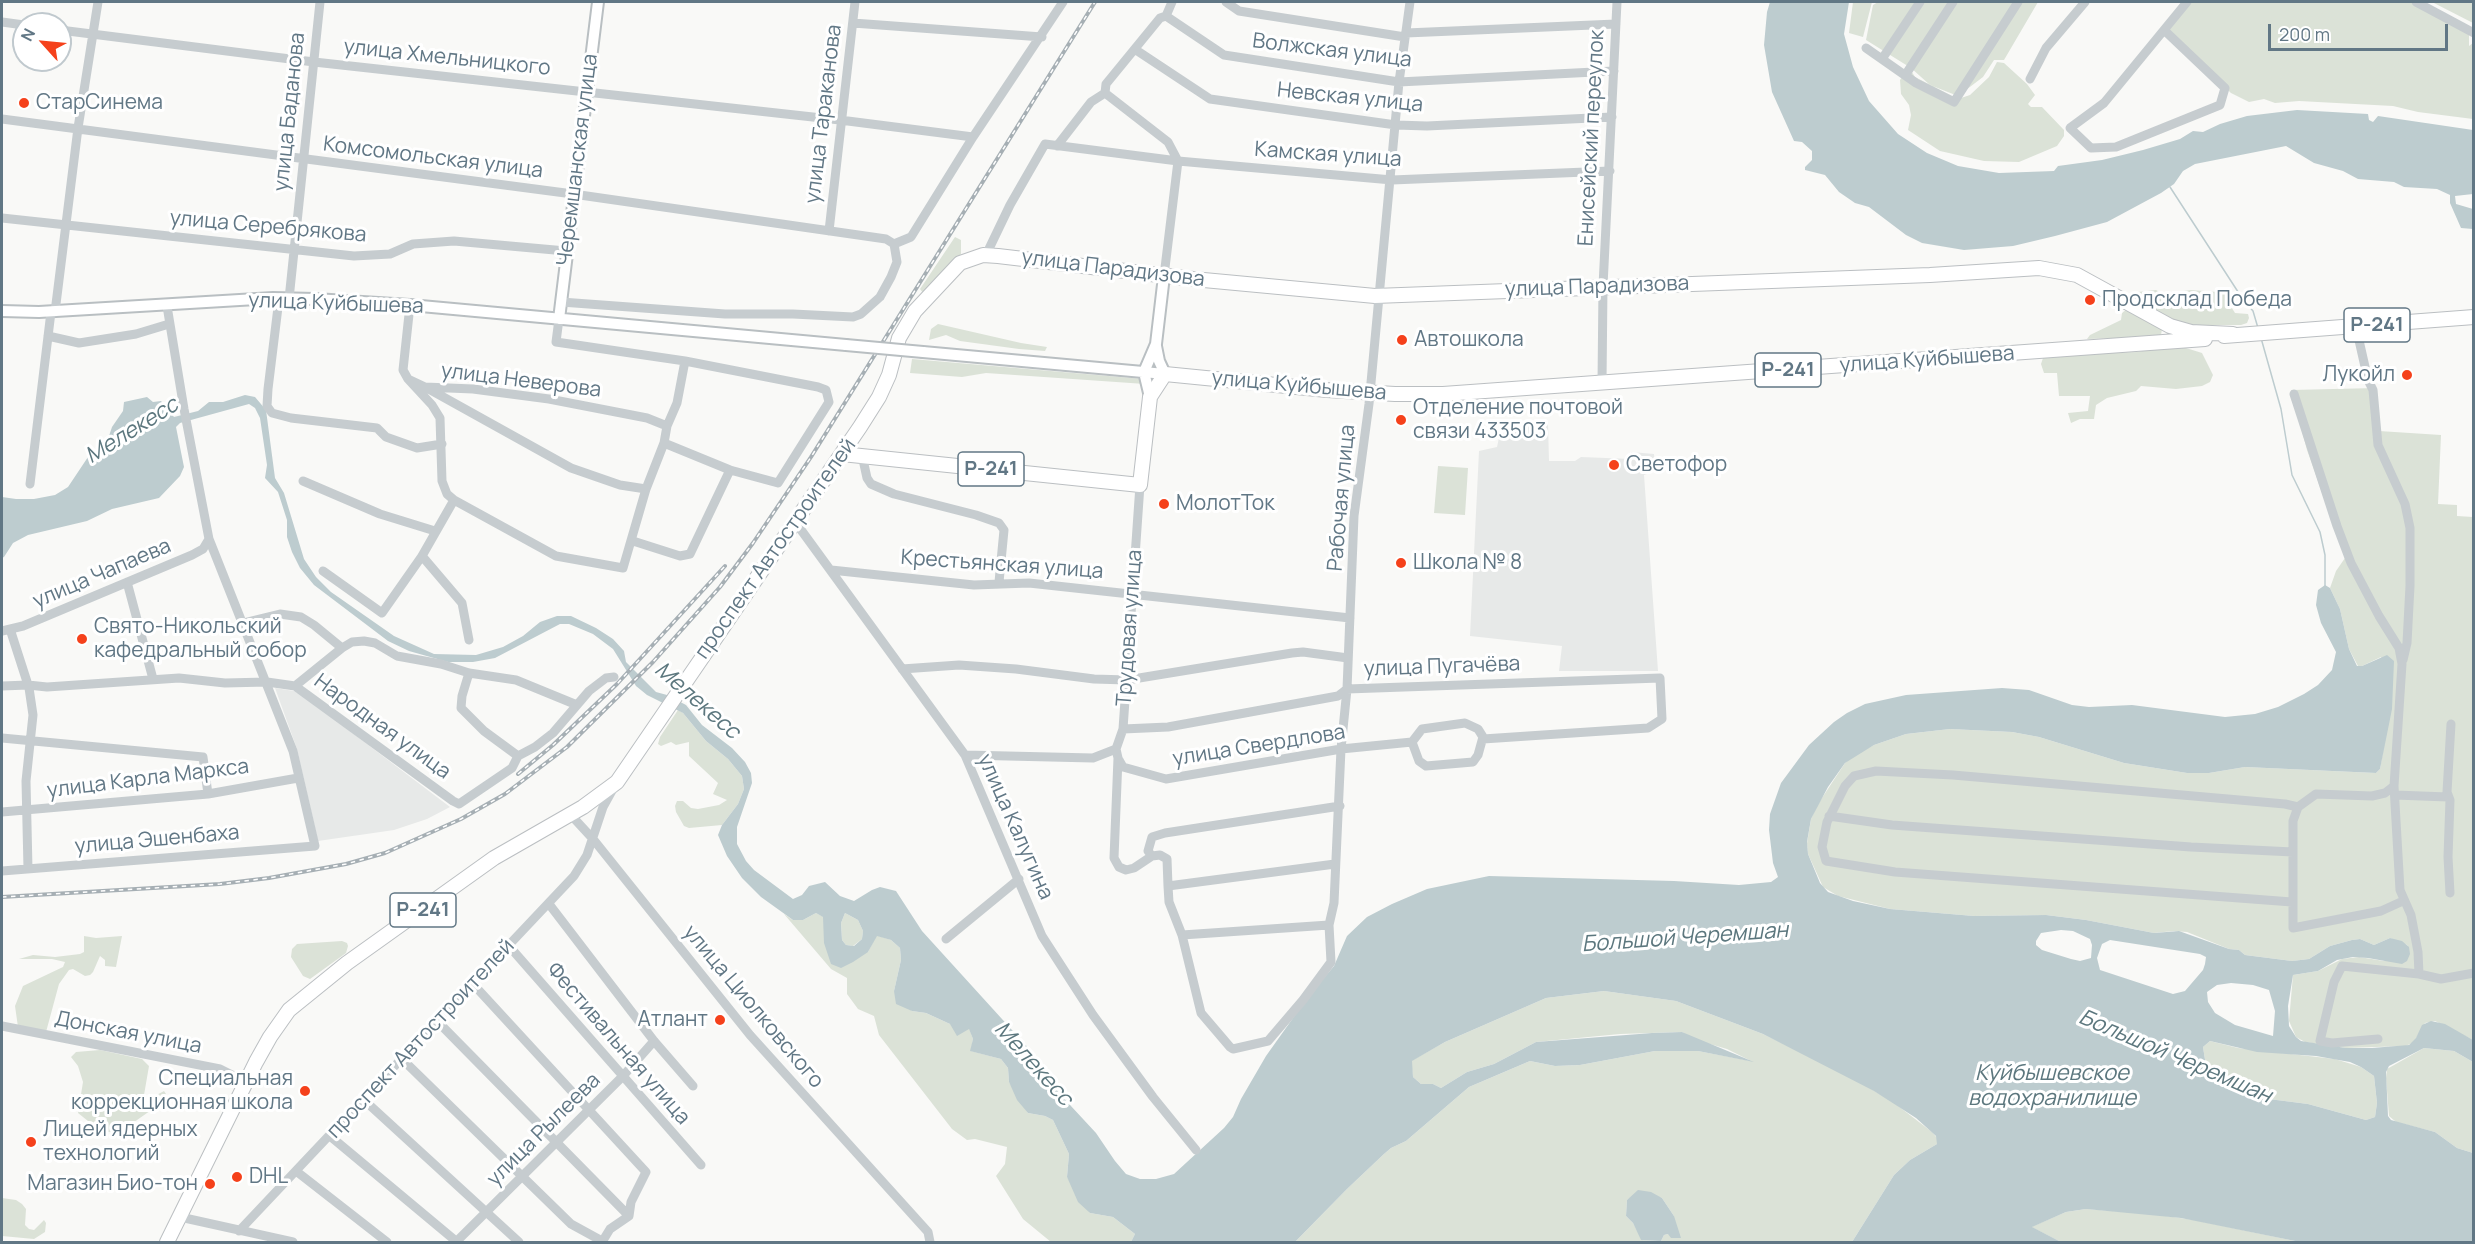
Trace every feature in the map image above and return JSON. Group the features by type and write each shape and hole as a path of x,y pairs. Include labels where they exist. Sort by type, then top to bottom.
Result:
{"highway":[{"name":"улица Парадизова","path":"953,270 960,263 986,255 1164,276 1379,296 1930,275 2021,267 2077,274 2170,326 2191,332 2237,334"},
{"name":"проспект Автостроителей","path":"167,1242 246,1082 289,1010 322,982 494,858 600,796 617,782 684,681 842,454 879,397 904,330 922,303 953,270"},
{"name":"улица Куйбышева","path":"1165,374 1327,390 1443,394 2206,339 2237,334 2474,317"},
{"path":"1150,397 1165,374"},
{"name":"Трудовая улица","path":"1140,485 1150,397"},
{"name":"Р-241","path":"842,454 1140,485"}],"main road":[{"name":"Черемшанская улица","path":"559,319 598,2"},
{"path":"1164,276 1156,344 1159,362 1165,374"},
{"name":"улица Куйбышева","path":"2,311 53,312 284,299 410,306 1165,374"},
{"path":"1150,397 1147,378 1143,372 1156,344"}],"street":[{"path":"30,484 48,336 98,2"},
{"name":"улица Баданова","path":"320,2 293,250 268,389 267,406 272,413 291,418 377,428 386,437 417,448 442,444"},
{"name":"улица Тараканова","path":"829,231 855,2"},
{"path":"561,302 680,312 853,317 867,310 886,287 897,262 894,244 911,237 973,137 1042,37 1063,2"},
{"path":"1105,93 1106,84 1160,18 1166,16 1172,2"},
{"path":"1226,2 1239,11 1405,35 1616,24"},
{"name":"Рабочая улица","path":"1182,935 1201,1012 1233,1048 1268,1041 1303,1000 1331,962 1329,925 1334,903 1340,806 1354,516 1370,393 1392,180 1399,82 1410,2"},
{"name":"Енисейский переулок","path":"1602,383 1603,286 1617,2"},
{"path":"1882,59 1920,2"},
{"path":"1906,74 1953,2"},
{"path":"1866,48 1916,83 1954,102 2018,2"},
{"path":"2030,78 2046,48 2085,2"},
{"path":"2164,30 2225,88 2220,105 2116,147 2091,148 2070,128 2104,103 2187,2"},
{"path":"2416,2 2474,33"},
{"name":"Волжская улица","path":"1166,16 1224,55 1399,82 1614,71"},
{"path":"853,23 1042,37"},
{"name":"улица Хмельницкого","path":"72,32 314,62 586,91 973,137"},
{"name":"Невская улица","path":"1136,50 1210,99 1396,125 1427,126 1612,117"},
{"path":"1057,146 1091,102 1105,93"},
{"path":"1105,93 1168,142 1178,161 1164,276"},
{"name":"Комсомольская улица","path":"2,119 573,194 886,239 894,244"},
{"name":"Камская улица","path":"986,255 1010,204 1045,144 1178,161 1392,180 1610,171"},
{"name":"улица Серебрякова","path":"2,218 354,256 390,254 413,244 454,241 566,251"},
{"path":"167,306 209,539 293,751 298,778"},
{"path":"410,306 403,370 440,418 442,481 447,494 556,556 623,568 633,541 646,489 677,403 685,361"},
{"path":"559,319 556,342 685,361 818,387 829,394 829,402 824,411 778,483 730,470 664,442"},
{"path":"48,336 80,343 136,334 169,324"},
{"path":"2356,327 2368,380 2373,390 2378,444 2405,504 2410,528 2407,643 2402,664 2395,791 2400,890 2411,915 2418,952 2419,974"},
{"name":"улица Неверова","path":"408,379 425,387 473,389 549,399 647,418 667,426"},
{"path":"425,387 571,468 620,485 646,489"},
{"path":"2294,394 2351,563 2399,648 2402,664"},
{"path":"862,455 867,478 871,484 894,494 976,514 999,523 1004,530 999,582"},
{"path":"633,541 680,556 690,554 730,470"},
{"path":"303,481 380,514 435,531"},
{"name":"Трудовая улица","path":"1140,485 1124,729 1117,753 1114,858 1119,867 1126,870 1134,868 1152,856"},
{"path":"323,571 382,613 422,556 454,500"},
{"name":"улица Калугина","path":"796,523 964,755 1042,936 1093,1015 1153,1097 1196,1150"},
{"name":"улица Чапаева","path":"6,630 192,555 203,549 209,539"},
{"path":"422,556 462,603 469,640"},
{"name":"Крестьянская улица","path":"831,570 974,585 999,582 1029,583 1132,592 1350,618"},
{"path":"127,582 153,680"},
{"path":"243,623 280,614 301,617 342,648"},
{"path":"6,630 28,685 33,715 26,781 28,869"},
{"path":"295,686 342,648 352,642 364,640 375,643 397,656 441,664 469,673 516,680 577,705"},
{"path":"902,669 959,665 1016,669 1094,680 1127,680 1292,653 1303,652 1348,658"},
{"path":"469,673 461,708 484,731 518,756 535,747 553,733 589,691 606,678 614,677"},
{"name":"Народная улица","path":"2,686 47,687 179,678 225,683 267,682 295,686 459,804 512,768 518,756"},
{"name":"улица Пугачёва","path":"1124,729 1168,727 1338,696 1347,689 1660,678 1662,719 1648,728 1483,739"},
{"name":"улица Свердлова","path":"1117,753 1123,768 1166,779 1341,749 1413,742 1422,729 1465,723 1478,729 1483,739"},
{"path":"2450,893 2448,797 2451,724"},
{"path":"2,738 203,757 208,794"},
{"path":"1413,742 1419,761 1426,766 1473,762 1483,739"},
{"path":"964,755 1093,758 1117,753"},
{"path":"2292,902 1894,872 1826,861 1822,847 1822,835 1829,816 1850,779 1859,774 1876,771 1987,778 2298,807"},
{"name":"улица Карла Маркса","path":"2,812 208,794 298,778"},
{"name":"улица Эшенбаха","path":"2,871 315,846 298,778"},
{"path":"593,839 603,807 617,782"},
{"path":"2403,901 2381,911 2293,928 2293,821 2298,807 2316,794 2378,796 2395,791 2448,797"},
{"path":"1329,925 1182,935 1169,902 1167,858 1160,855 1152,856 1148,851 1152,837 1175,830 1340,806"},
{"name":"улица Циолковского","path":"570,814 593,839 756,1042 928,1232 930,1241"},
{"path":"1829,816 1892,825 2191,847 2293,852"},
{"name":"проспект Автостроителей","path":"239,1231 549,904 574,876 593,839"},
{"path":"1168,886 1335,864"},
{"path":"946,939 1019,879"},
{"path":"549,904 654,1041 693,1086"},
{"name":"Фестивальная улица","path":"509,946 701,1165"},
{"path":"2378,1039 2332,1043 2320,1041 2338,969 2342,966 2419,974 2441,979 2474,973"},
{"path":"402,1059 571,1224 602,1242 610,1228 629,1216 631,1202 646,1172 473,984"},
{"path":"438,1022 629,1216"},
{"name":"Донская улица","path":"2,1026 220,1069 246,1082"},
{"name":"улица Рылеева","path":"457,1242 623,1076 654,1041"},
{"path":"364,1100 519,1242"},
{"path":"330,1136 457,1242"},
{"path":"296,1172 387,1242"},
{"path":"180,1217 293,1242"}],"shaded area":[{"path":"1853,2 1872,2 1863,37 1849,33"},
{"path":"1878,2 2038,2 2004,60 1994,60 1983,77 1958,96 1930,85 1911,68 1866,40 1873,5"},
{"path":"2190,2 2412,2 2469,33 2469,46 2473,43 2473,119 2418,112 2393,106 2299,101 2275,103 2264,99 2249,102 2231,93 2168,31"},
{"path":"2432,2 2473,2 2473,23"},
{"path":"1997,62 2004,63 2027,84 2035,95 2028,104 2031,107 2042,107 2064,130 2064,136 2057,146 2019,162 1984,161 1940,151 1908,130 1911,115 1909,105 1901,94 1900,80 1906,71 1910,69 1915,77 1958,99 1970,95 1989,77"},
{"path":"955,237 961,240 961,254 923,293 920,289"},
{"path":"2156,290 2163,294 2191,290 2231,293 2234,296 2230,305 2235,313 2248,314 2249,318 2247,323 2241,325 2186,325 2164,319 2147,305 2139,305 2129,299 2129,295 2138,292"},
{"path":"2127,309 2162,329 2161,335 2158,337 2087,339 2090,335 2121,320 2122,313"},
{"path":"938,324 1047,347 1045,351 1019,349 960,341 946,335 929,340 931,329"},
{"path":"2154,348 2186,348 2202,353 2213,375 2210,382 2202,386 2176,389 2141,386 2136,391 2107,398 2096,405 2094,419 2080,419 2071,423 2068,413 2088,411 2090,396 2059,396 2057,373 2044,373 2041,364 2044,355 2138,352"},
{"path":"912,359 1143,379 1145,384 986,373 962,377 910,373"},
{"path":"2376,388 2379,431 2441,435 2438,504 2457,505 2457,516 2473,517 2473,1040 2435,1021 2425,1023 2414,1042 2406,1046 2346,1048 2305,1042 2296,1037 2289,1021 2293,975 2318,971 2342,959 2359,957 2384,961 2409,949 2407,945 2390,938 2374,945 2360,939 2352,940 2330,946 2309,959 2292,961 2245,955 2239,950 2229,949 2187,932 2154,933 2046,915 1974,916 1890,909 1838,896 1823,887 1808,854 1807,843 1811,819 1818,804 1845,763 1853,756 1874,745 1906,734 1950,729 2012,732 2039,737 2124,763 2187,773 2209,773 2245,767 2376,773 2380,769 2392,698 2381,657 2358,666 2349,649 2340,609 2330,588 2336,571 2345,558 2307,450 2291,390"},
{"path":"1548,424 1549,461 1575,461 1581,457 1631,459 1631,452 1654,454 1655,471 1644,475 1658,671 1559,671 1562,646 1470,636 1479,451 1497,447 1500,433 1515,432 1516,426"},
{"path":"1438,466 1468,468 1465,515 1434,513"},
{"path":"275,688 294,691 305,697 450,807 427,819 394,830 318,841 297,749"},
{"path":"678,710 742,776 744,789 738,804 722,825 689,828 684,826 676,812 677,801 683,801 691,808 698,809 719,805 727,800 713,794 718,783 689,756 689,742 676,745 671,742 661,746 658,744 660,737"},
{"path":"816,913 824,917 824,943 868,952 876,936 879,936 891,940 900,948 901,960 894,991 912,1011 926,1013 950,1024 969,1028 973,1039 971,1051 1001,1059 1008,1068 1009,1082 1028,1113 1053,1120 1069,1154 1067,1177 1090,1213 1113,1217 1135,1234 1131,1242 1051,1242 1023,1219 996,1176 1005,1164 1007,1147 975,1139 967,1140 952,1129 879,1035 874,1016 858,1009 847,994 847,978 831,969 784,914 793,920 803,920"},
{"path":"845,913 858,920 863,931 862,939 853,946 846,945 842,940 841,923"},
{"path":"84,936 96,938 122,936 116,967 105,966 105,960 100,956 90,975 85,976 73,969 69,970 59,984 46,1032 18,1027 15,1006 23,986 63,967 65,962 52,959 19,959 33,955 55,957 80,954 84,952"},
{"path":"342,941 348,946 346,953 310,979 303,976 291,957 292,949 297,944"},
{"path":"1604,991 1676,1001 1763,1034 1853,1078 1893,1102 1932,1132 1938,1139 1937,1144 1910,1160 1894,1175 1852,1242 1295,1242 1384,1154 1406,1141 1469,1087 1530,1061 1555,1066 1580,1065 1655,1051 1698,1051 1751,1061 1727,1049 1696,1040 1682,1032 1620,1034 1536,1042 1494,1064 1467,1072 1441,1088 1433,1084 1421,1084 1413,1077 1411,1061 1445,1042 1546,998","holes":["1641,1191 1662,1198 1674,1216 1668,1234 1664,1235 1661,1241 1642,1240 1633,1223 1626,1216 1627,1200"]},
{"path":"2210,1041 2238,1048 2335,1059 2361,1067 2374,1076 2377,1103 2375,1117 2366,1120 2308,1104 2261,1098 2228,1089 2206,1066 2203,1047"},
{"path":"2424,1048 2454,1051 2473,1062 2473,1153 2457,1148 2435,1132 2396,1122 2389,1116 2387,1069"},
{"path":"100,1050 142,1059 149,1066 144,1095 151,1098 164,1091 166,1094 164,1101 130,1125 114,1131 83,1137 81,1132 88,1121 78,1113 83,1082 78,1066 71,1057 76,1052"},
{"path":"2,1198 16,1200 22,1204 26,1209 25,1225 29,1229 34,1230 44,1220 45,1232 34,1239 2,1236"},
{"path":"2086,1209 2194,1220 2300,1242 2061,1242 2031,1227 2066,1212"}],"water":[{"path":"1770,2 1849,2 1844,34 1853,67 1869,101 1898,134 1927,153 1958,166 1999,173 2054,171 2058,166 2102,160 2143,150 2180,139 2193,131 2203,132 2247,116 2297,110 2368,114 2369,120 2373,122 2378,116 2473,130 2473,194 2455,196 2456,204 2473,209 2473,229 2461,228 2450,203 2450,195 2437,189 2404,187 2394,182 2358,179 2343,171 2314,163 2286,146 2195,164 2183,171 2174,184 2161,193 2107,222 2055,236 2013,246 1964,250 1922,243 1906,235 1869,207 1855,203 1839,192 1825,175 1805,170 1812,160 1812,151 1802,142 1794,141 1772,92 1764,45"},
{"name":"Куйбышевское водохранилище","path":"245,395 255,397 266,410 275,478 284,493 304,559 316,577 331,592 394,636 434,654 476,655 503,647 523,636 540,622 557,616 571,616 613,639 624,651 626,662 656,692 686,705 702,725 732,748 745,762 751,773 752,783 737,827 737,844 754,870 793,899 802,895 809,886 825,882 840,896 854,901 880,887 896,891 922,931 1032,1052 1058,1092 1096,1133 1126,1174 1140,1179 1156,1179 1174,1174 1224,1128 1233,1117 1266,1056 1308,997 1334,966 1347,936 1367,917 1392,904 1427,889 1489,876 1739,885 1771,882 1778,877 1773,863 1769,830 1770,814 1781,783 1809,745 1847,713 1865,704 1906,695 2002,688 2029,690 2072,705 2089,707 2132,705 2225,717 2255,714 2278,707 2304,694 2318,685 2332,670 2336,652 2321,623 2316,605 2318,590 2325,585 2330,588 2340,609 2349,649 2357,666 2387,655 2394,661 2392,709 2380,769 2376,773 2245,767 2209,773 2187,773 2124,763 2039,737 2012,732 1950,729 1906,734 1874,745 1845,763 1828,787 1811,819 1807,842 1808,854 1820,883 1828,892 1853,901 1890,909 1974,916 2046,915 2154,933 2179,931 2229,949 2239,950 2245,955 2292,961 2309,959 2330,946 2352,940 2360,939 2374,945 2390,938 2402,941 2409,947 2410,954 2407,961 2402,964 2353,957 2337,960 2318,971 2293,975 2288,1006 2289,1026 2301,1041 2346,1048 2409,1045 2416,1038 2422,1025 2431,1021 2445,1024 2473,1040 2473,1062 2454,1051 2424,1048 2389,1066 2386,1072 2388,1116 2391,1120 2435,1132 2457,1148 2473,1153 2473,1242 2300,1242 2181,1218 2086,1209 2066,1212 2032,1227 2061,1242 1852,1242 1894,1175 1910,1160 1937,1144 1936,1136 1916,1118 1874,1091 1763,1034 1676,1001 1604,991 1546,998 1445,1042 1412,1061 1413,1077 1421,1084 1433,1084 1441,1088 1467,1072 1494,1064 1536,1042 1652,1033 1682,1032 1754,1062 1698,1051 1655,1051 1580,1065 1555,1066 1530,1061 1469,1087 1406,1141 1384,1154 1295,1242 1131,1242 1135,1234 1113,1217 1090,1213 1078,1202 1067,1177 1069,1154 1053,1120 1028,1113 1017,1100 1009,1082 1008,1068 1001,1059 970,1051 973,1039 969,1029 957,1036 950,1024 926,1013 912,1011 896,1004 894,991 901,960 900,948 891,940 877,936 868,952 853,962 841,968 831,964 824,943 823,917 816,913 803,920 793,920 761,897 742,878 727,856 718,835 722,825 738,804 744,789 742,776 728,759 706,741 683,713 647,695 636,686 613,649 593,634 569,624 560,624 495,658 473,662 448,662 409,651 388,641 314,585 300,568 292,552 287,537 287,520 278,492 265,478 267,465 260,418 255,408 249,404 180,423 176,427 184,467 180,476 159,498 112,509 87,521 28,535 13,543 2,558 2,497 34,499 55,495 68,487 88,457 107,442 112,427 123,411 124,402 147,397 153,402 161,401 174,417 198,411 209,402 223,402","holes":["845,913 858,920 863,931 862,939 854,946 846,945 842,940 841,923","2073,931 2090,939 2091,958 2080,961 2042,950 2036,945 2041,933","2110,940 2200,954 2206,957 2205,964 2203,970 2185,991 2173,994 2100,970 2097,958 2102,944","2231,983 2253,985 2269,990 2275,1011 2273,1036 2235,1025 2215,1013 2208,1002 2207,992 2217,985","2210,1041 2257,1052 2316,1056 2350,1062 2374,1076 2377,1103 2375,1117 2366,1120 2308,1104 2261,1098 2228,1089 2206,1066 2203,1047"]},
{"path":"1638,1190 1651,1192 1662,1198 1674,1216 1681,1238 1671,1238 1668,1234 1664,1235 1661,1241 1641,1240 1633,1223 1626,1216 1627,1200"}],"waterway":[{"path":"2170,187 2242,298 2253,311 2258,328"},
{"path":"2261,338 2281,409 2292,475 2320,532 2325,555 2325,587"}],"railway":[{"path":"2,897 220,884 346,864 385,853 461,819 505,794 567,747 653,662 720,587 753,543 811,457 1095,2"},
{"path":"518,774 553,745 617,684 725,566"}],"place":[{"name":"СтарСинема","path":"24,103"},
{"name":"Продсклад Победа","path":"2090,300"},
{"name":"Автошкола","path":"1402,340"},
{"name":"Лукойл","path":"2407,375"},
{"name":"Отделение почтовой связи 433503","path":"1401,420"},
{"name":"Светофор","path":"1614,465"},
{"name":"МолотТок","path":"1164,504"},
{"name":"Школа № 8","path":"1401,563"},
{"name":"Свято-Никольский кафедральный собор","path":"82,639"},
{"name":"Атлант","path":"720,1020"},
{"name":"Специальная коррекционная школа","path":"305,1091"},
{"name":"Лицей ядерных технологий","path":"31,1142"},
{"name":"DHL","path":"237,1177"},
{"name":"Магазин Био-тон","path":"210,1184"}],"water label":[{"name":"Мелекесс","path":"132,431"},
{"name":"Мелекесс","path":"697,701"},
{"name":"Большой Черемшан","path":"1685,938"},
{"name":"Большой Черемшан","path":"2175,1057"},
{"name":"Мелекесс","path":"1033,1064"}]}
